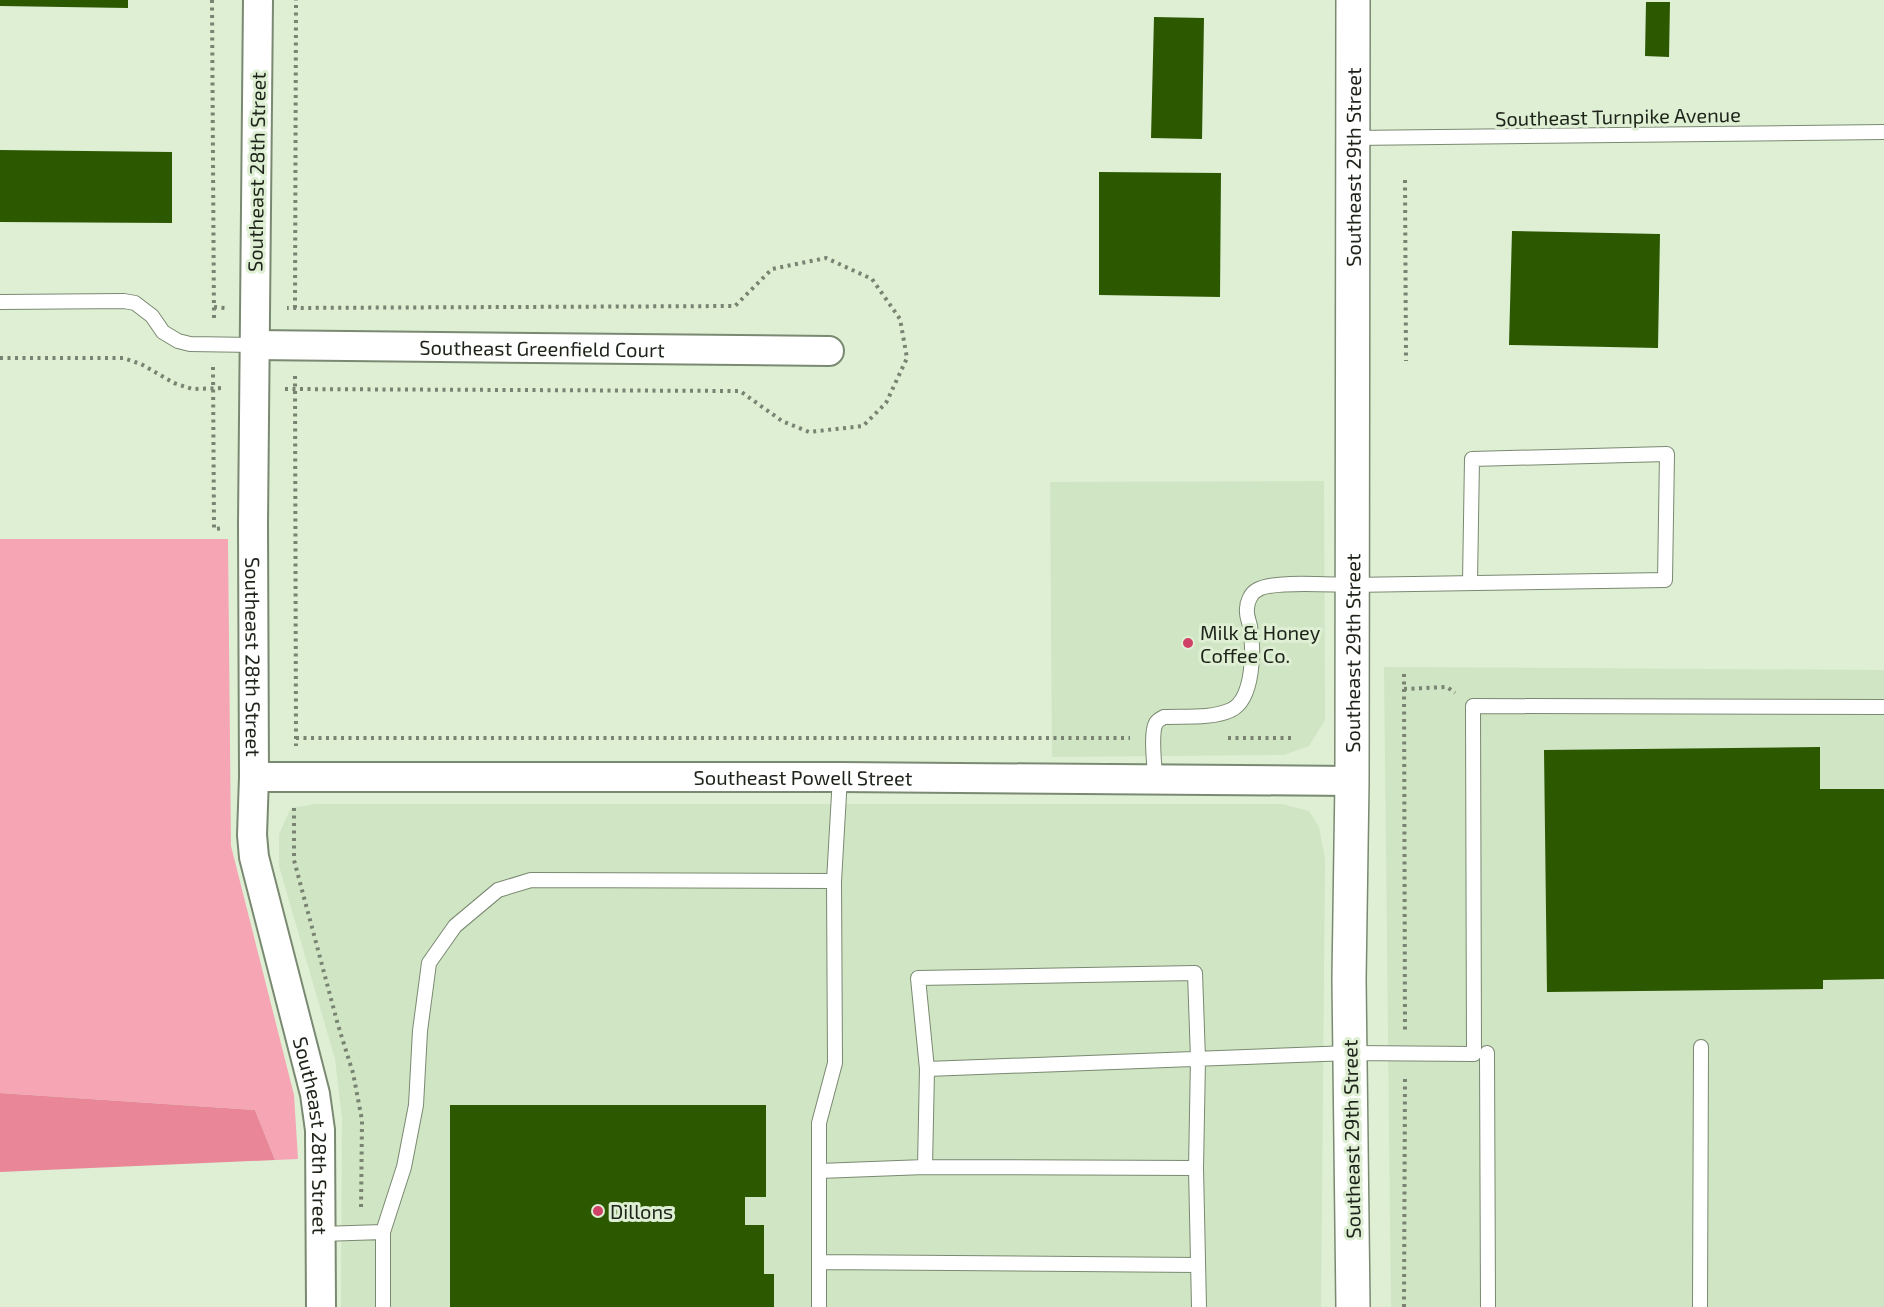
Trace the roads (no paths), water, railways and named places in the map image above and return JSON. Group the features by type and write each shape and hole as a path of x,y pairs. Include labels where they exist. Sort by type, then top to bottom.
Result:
{"main road":[{"name":"Southeast 29th Street","path":"1353,0 1352,781 1349,979 1353,1307"}],"street":[{"name":"Southeast 28th Street","path":"258,0 252,835 254,857 316,1103 320,1130 321,1307"},
{"name":"Southeast Greenfield Court","path":"254,345 829,351"},
{"name":"Southeast Powell Street","path":"254,777 840,777 1352,781"}],"lane":[{"name":"Southeast Turnpike Avenue","path":"1353,138 1884,132"},
{"path":"0,302 124,301 135,303 152,316 164,332 178,342 254,345"},
{"path":"1155,779 1154,738 1158,721 1164,717 1220,714 1233,709 1244,700 1250,684 1251,660 1251,628 1246,611 1248,600 1255,591 1268,584 1352,585 1665,580 1667,454 1472,459 1470,582"},
{"path":"927,1069 1350,1053 1474,1054 1473,706 1884,707"},
{"path":"819,1307 819,1123 834,1064 834,880 840,777"},
{"path":"383,1307 383,1232 404,1167 416,1105 420,1031 429,963 455,926 498,890 531,880 834,880"},
{"path":"925,1167 927,1069 918,978 1195,973 1198,1059 1196,1168 1199,1307"},
{"path":"1700,1307 1701,1047"},
{"path":"1487,1053 1488,1307"},
{"path":"819,1171 925,1167 1196,1168"},
{"path":"321,1234 383,1232"},
{"path":"819,1262 1198,1265"}],"place":[{"name":"Milk & Honey Coffee Co.","path":"1188,643"},
{"name":"Dillons","path":"598,1211"}]}
